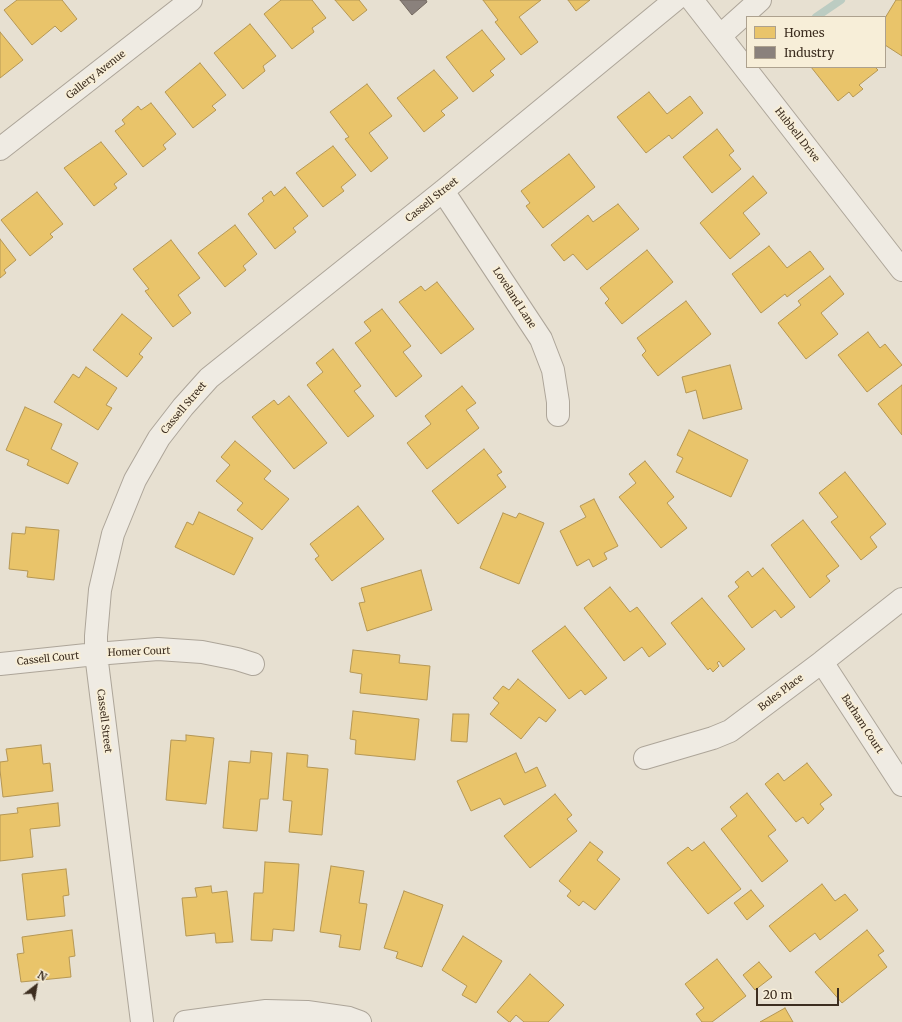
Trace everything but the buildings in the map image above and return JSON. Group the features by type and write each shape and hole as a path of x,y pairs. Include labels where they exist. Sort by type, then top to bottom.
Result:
{"street":[{"name":"Gallery Avenue","path":"0,149 191,0"},
{"name":"Cassell Street","path":"142,1022 96,654 100,590 113,534 135,480 159,438 183,407 209,378 443,191 675,0"},
{"name":"Hubbell Drive","path":"692,0 902,270"},
{"path":"720,36 760,0"},
{"name":"Loveland Lane","path":"443,191 541,339 553,370 558,402 558,415"},
{"name":"Boles Place","path":"645,758 713,738 730,731 822,662 902,599"},
{"name":"Homer Court","path":"96,654 158,649 202,652 237,659 253,664"},
{"name":"Cassell Court","path":"0,664 96,654"},
{"name":"Barham Court","path":"822,662 902,785"},
{"path":"185,1022 266,1011 307,1012 349,1018 360,1022"}],"waterway":[{"path":"817,16 841,0"}]}
